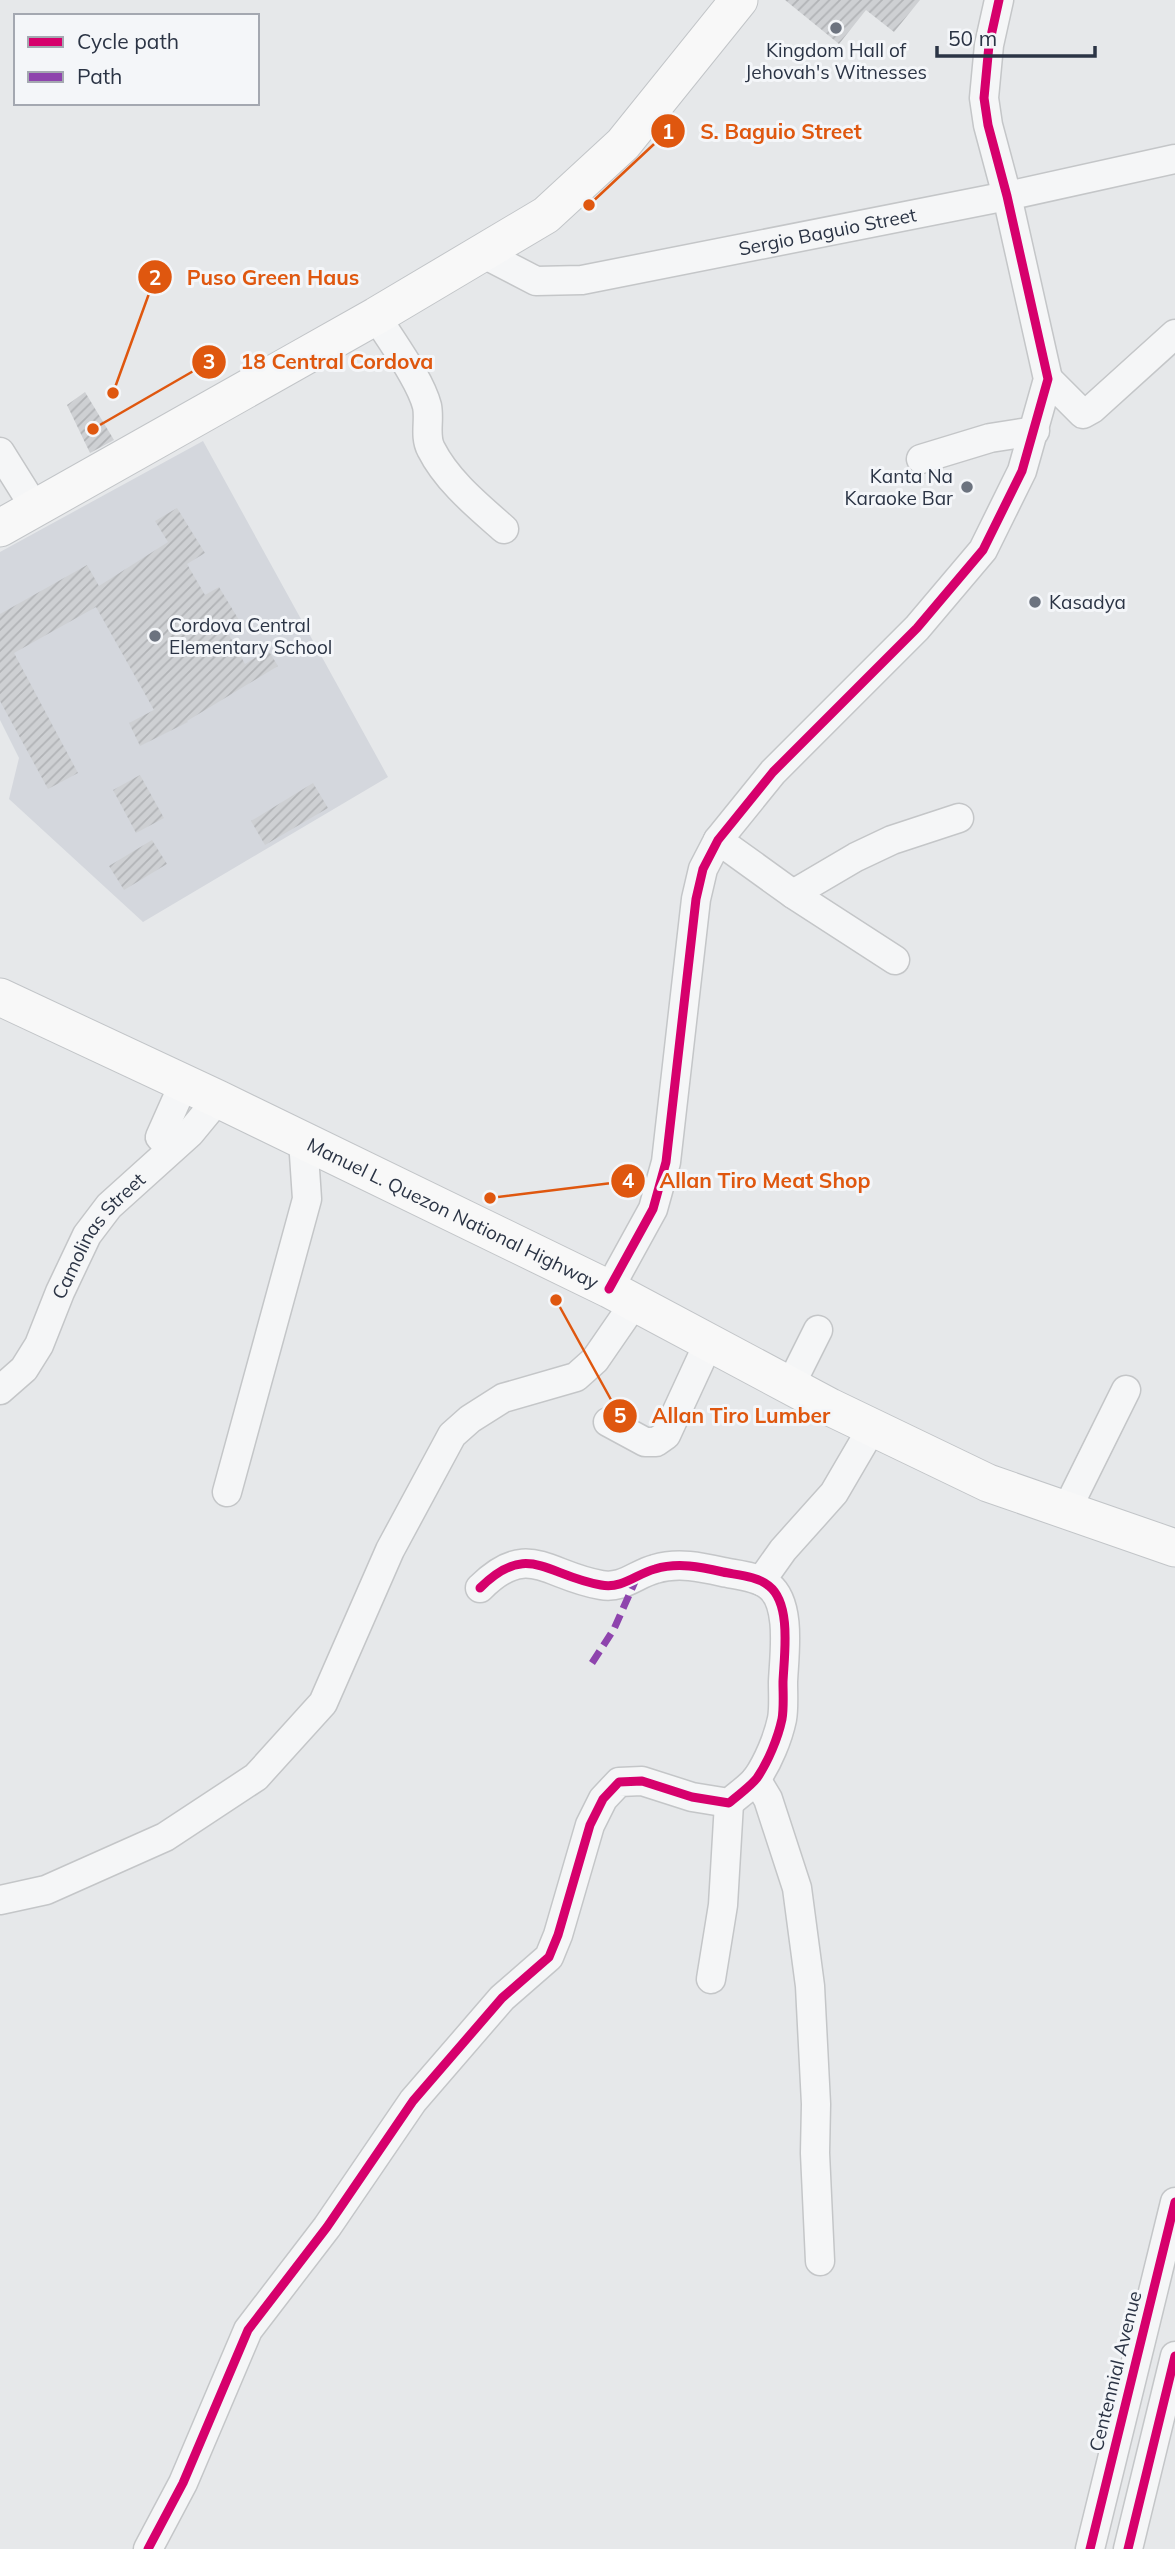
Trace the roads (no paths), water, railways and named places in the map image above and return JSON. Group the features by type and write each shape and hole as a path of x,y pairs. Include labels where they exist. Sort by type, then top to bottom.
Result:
{"main road":[{"path":"0,528 376,316 546,215 623,144 739,0"},
{"name":"Manuel L. Quezon National Highway","path":"0,997 218,1099 622,1295 790,1386 988,1483 1175,1548"}],"street":[{"path":"0,1900 46,1890 165,1837 256,1777 323,1703 390,1550 452,1435 470,1419 503,1398 576,1377 596,1360 653,1209 666,1161 696,899 703,869 718,840 773,772 917,628 983,550 1022,471 1035,431 1048,379 984,98 989,45 999,0"},
{"name":"Sergio Baguio Street","path":"482,253 536,281 582,280 1007,196 1175,159"},
{"path":"376,316 420,389 427,406 429,446 438,462 480,508 504,529"},
{"path":"1048,379 1083,414 1092,409 1175,334"},
{"path":"921,459 990,438 1035,431"},
{"path":"0,452 35,508"},
{"path":"793,894 856,857 892,840 959,818"},
{"path":"718,840 793,894 895,960"},
{"path":"171,1149 160,1137 184,1083"},
{"name":"Camolinas Street","path":"1,1389 24,1369 39,1345 60,1292 88,1235 109,1206 190,1133 218,1099"},
{"path":"227,1492 307,1199 303,1140"},
{"path":"790,1386 818,1330"},
{"path":"608,1422 645,1442 656,1442 666,1435 709,1342"},
{"path":"1066,1511 1126,1390"},
{"path":"761,1581 783,1550 834,1493 872,1428"},
{"path":"480,1588 502,1568 515,1563 533,1564 601,1585 621,1585 654,1569 695,1566 761,1581 771,1587 782,1611 787,1640 782,1720 768,1759 756,1779 729,1803 723,1905 711,1979"},
{"path":"756,1779 768,1798 797,1888 810,1986 820,2261"},
{"path":"148,2549 183,2483 248,2330 327,2227 413,2101 502,1998 549,1957 590,1825 603,1799 619,1783 642,1781 692,1797 729,1803"},
{"name":"Centennial Avenue","path":"1090,2549 1173,2219"},
{"path":"1128,2549 1175,2356"}],"place":[{"name":"Kingdom Hall of Jehovah's Witnesses","path":"836,28"},
{"name":"S. Baguio Street","path":"589,205"},
{"name":"Puso Green Haus","path":"113,393"},
{"name":"18 Central Cordova","path":"93,429"},
{"name":"Kanta Na Karaoke Bar","path":"967,487"},
{"name":"Kasadya","path":"1035,602"},
{"name":"Cordova Central Elementary School","path":"155,636"},
{"name":"Allan Tiro Meat Shop","path":"490,1198"},
{"name":"Allan Tiro Lumber","path":"556,1300"}]}
